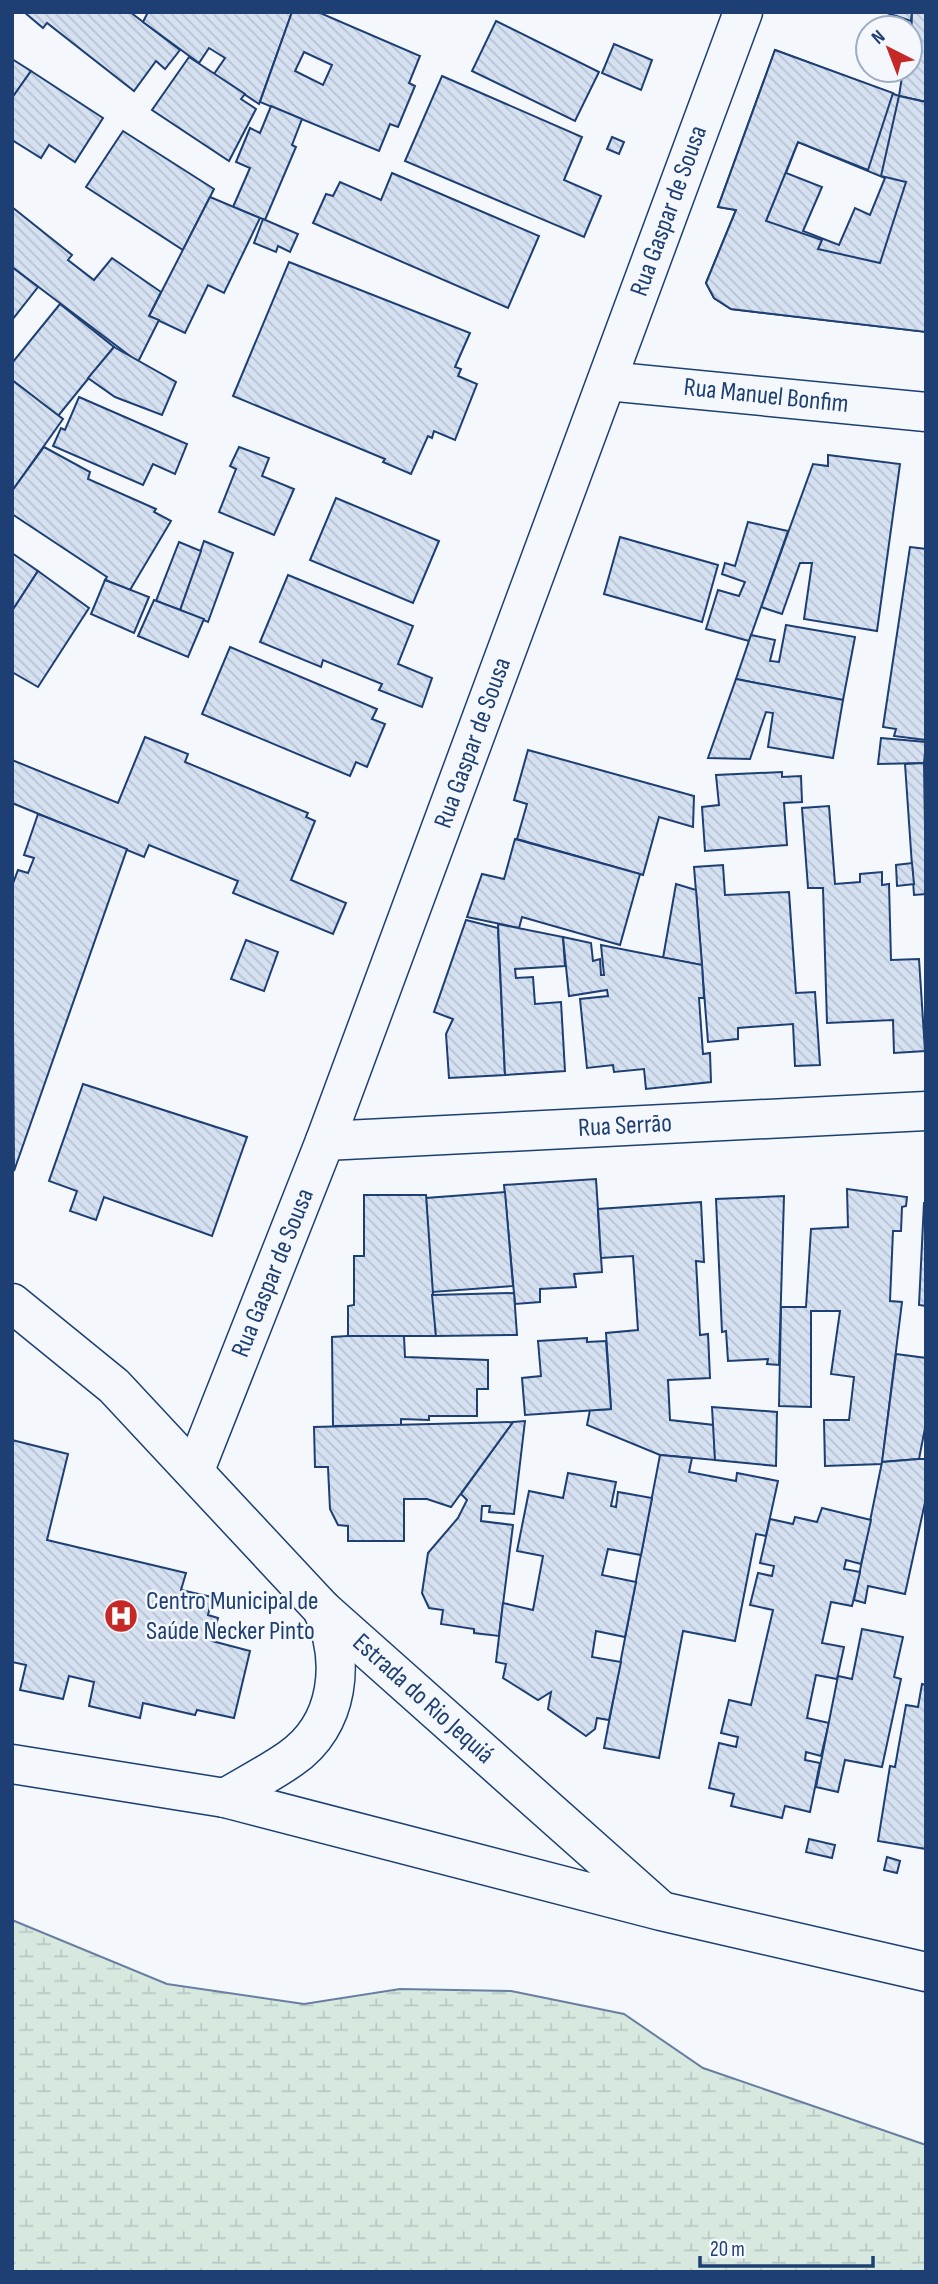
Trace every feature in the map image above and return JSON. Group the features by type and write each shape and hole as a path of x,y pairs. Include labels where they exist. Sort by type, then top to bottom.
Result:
{"street":[{"name":"Rua Gaspar de Sousa","path":"195,1470 325,1141 743,12"},
{"name":"Rua Manuel Bonfim","path":"607,381 926,412"},
{"name":"Rua Serrão","path":"325,1141 926,1111"},
{"name":"Estrada do Rio Jequiá","path":"12,1303 114,1386 322,1609 661,1911"},
{"path":"225,1798 293,1758 321,1727 336,1679 332,1631 322,1609"},
{"name":"Estrada do Rio Jequiá","path":"12,1764 225,1798 661,1911 926,1972"}],"green space":[{"path":"12,1920 167,1984 304,2004 400,1989 511,1991 624,2014 703,2068 926,2145 926,2272 12,2272"}],"building":[{"path":"24,12 130,12 180,50 165,69 156,61 134,91 47,23 43,28"},
{"path":"148,12 292,12 259,104 214,74 225,58 209,48 199,63 143,22"},
{"path":"292,12 318,12 420,56 409,83 415,86 398,127 390,124 379,151 260,102","holes":["304,52 332,65 323,85 295,71"]},
{"path":"884,12 912,12 912,14"},
{"path":"926,12 926,102 899,96 901,84 924,84 924,14 912,14"},
{"path":"496,21 599,72 575,121 472,71"},
{"path":"614,44 652,60 641,90 602,73"},
{"path":"775,50 854,79 854,84 867,84 926,102 926,332 731,309 714,298 706,283 736,210 718,207","holes":["798,142 885,178 870,215 855,208 839,245 803,231 822,187 786,173"]},
{"path":"775,50 854,79 854,84 868,84 893,93 868,170 798,142 766,221 822,240 818,249 880,263 906,182 881,176 899,96 926,102 926,332 731,309 714,298 706,283 736,210 718,207"},
{"path":"189,57 245,94 241,99 256,109 229,161 152,110"},
{"path":"12,59 31,71 12,98"},
{"path":"31,71 103,118 75,162 49,145 41,158 12,140 12,98"},
{"path":"442,76 582,137 564,180 601,196 584,237 405,161"},
{"path":"271,106 302,119 292,145 296,147 265,220 233,207 250,168 236,162 250,128 260,133"},
{"path":"123,131 214,189 183,250 86,187"},
{"path":"612,137 624,142 619,154 607,149"},
{"path":"392,173 539,236 508,308 313,223 326,194 333,196 340,182 381,200"},
{"path":"210,197 260,218 224,293 208,285 185,333 149,316"},
{"path":"12,207 72,255 68,260 94,280 112,258 161,292 149,316 159,320 138,362 12,267"},
{"path":"263,219 298,234 290,252 278,246 276,252 254,243"},
{"path":"289,262 470,333 455,367 461,369 458,376 477,384 455,440 434,431 432,438 428,436 411,474 383,462 385,459 233,396"},
{"path":"12,267 38,287 12,320"},
{"path":"60,304 114,347 58,416 12,380 12,363"},
{"path":"114,347 176,382 162,415 115,397 88,378"},
{"path":"12,380 63,419 12,491"},
{"path":"79,397 187,444 175,474 153,464 143,485 53,446 61,428 65,430"},
{"path":"44,447 90,472 88,479 156,509 154,512 171,521 130,590 105,580 107,577 12,514 12,491"},
{"path":"239,447 269,458 262,476 294,489 274,535 219,512 236,469 230,466"},
{"path":"828,455 900,464 877,631 804,619 812,563 800,563 782,614 761,607 813,464 828,466"},
{"path":"336,498 439,541 413,603 310,560"},
{"path":"748,522 788,531 749,641 706,629 718,590 739,596 745,582 722,574 725,563 735,566"},
{"path":"620,537 718,565 702,622 604,594"},
{"path":"204,541 233,553 208,622 180,610"},
{"path":"179,542 201,551 180,610 156,601"},
{"path":"910,547 926,549 926,740 894,736 896,729 883,727"},
{"path":"12,553 38,571 12,611"},
{"path":"38,571 89,608 38,687 12,672 12,611"},
{"path":"288,575 413,626 398,664 432,678 422,707 379,690 382,684 323,660 321,667 260,642"},
{"path":"105,580 149,597 134,633 91,614"},
{"path":"154,600 204,619 188,657 138,636"},
{"path":"786,625 855,637 843,700 736,679 751,635 775,640 770,661 779,662"},
{"path":"230,647 377,709 372,719 385,724 367,767 356,762 350,776 202,714"},
{"path":"736,679 843,700 833,758 768,747 773,713 766,712 750,759 708,758"},
{"path":"145,737 188,754 185,762 308,813 306,817 315,821 291,880 346,903 333,934 233,893 238,881 149,845 144,857 12,803 12,760 118,803"},
{"path":"881,738 926,742 924,763 878,764"},
{"path":"528,750 694,796 693,827 659,817 643,875 517,839 527,804 514,800"},
{"path":"924,763 926,894 914,895 905,764"},
{"path":"782,772 782,777 801,776 802,802 784,803 787,845 705,851 702,807 719,805 716,775"},
{"path":"829,806 835,884 860,882 860,874 882,872 882,885 889,884 891,960 919,959 925,1051 894,1053 893,1020 827,1023 823,888 808,888 802,808"},
{"path":"38,814 127,849 14,1171 12,886 18,870 28,873 34,858 24,855"},
{"path":"515,839 640,874 620,945 522,917 519,928 467,917 482,874 504,879"},
{"path":"912,863 914,884 897,886 896,865"},
{"path":"723,865 725,895 789,892 796,993 815,992 820,1065 795,1066 793,1024 738,1028 738,1039 708,1042 694,867"},
{"path":"676,884 696,890 702,965 663,958"},
{"path":"466,920 498,928 505,1075 449,1078 446,1034 453,1019 434,1012"},
{"path":"498,924 563,937 565,966 515,969 516,978 533,977 535,1004 561,1002 565,1071 505,1075"},
{"path":"563,937 591,943 593,961 600,959 601,975 604,975 601,945 702,965 704,998 699,998 703,1054 710,1053 711,1082 646,1089 644,1069 614,1072 613,1065 587,1068 580,999 608,996 607,990 569,996"},
{"path":"246,940 278,952 264,991 231,979"},
{"path":"83,1084 247,1137 212,1236 104,1197 96,1220 70,1211 77,1191 49,1181"},
{"path":"596,1179 602,1272 574,1274 576,1287 540,1289 540,1302 515,1304 504,1185"},
{"path":"847,1189 907,1197 906,1206 902,1207 901,1231 893,1231 890,1301 902,1302 882,1464 825,1466 824,1420 849,1420 854,1377 831,1374 840,1311 811,1311 811,1407 779,1406 781,1307 806,1307 811,1229 848,1227"},
{"path":"505,1192 513,1286 432,1292 426,1198"},
{"path":"364,1195 426,1195 436,1336 348,1336 348,1306 354,1305 354,1256 364,1256"},
{"path":"784,1196 779,1365 767,1364 768,1359 728,1361 726,1331 722,1332 716,1199"},
{"path":"701,1202 704,1262 696,1261 700,1335 708,1334 710,1378 668,1380 670,1420 714,1425 715,1460 660,1455 587,1425 590,1410 611,1409 606,1333 638,1330 633,1256 601,1258 598,1209"},
{"path":"926,1203 926,1306 919,1305"},
{"path":"514,1293 517,1335 436,1336 432,1295"},
{"path":"404,1336 405,1357 488,1360 488,1389 477,1389 477,1416 429,1416 429,1420 401,1419 401,1425 333,1426 332,1337"},
{"path":"587,1338 587,1342 606,1341 611,1409 525,1415 522,1378 541,1376 538,1341"},
{"path":"896,1354 926,1358 926,1423 919,1459 882,1462"},
{"path":"712,1407 777,1412 776,1466 715,1460"},
{"path":"525,1421 514,1514 489,1512 490,1506 482,1506 481,1521 513,1525 499,1636 474,1633 474,1629 441,1624 443,1610 429,1608 422,1593 428,1553 458,1518 467,1500 461,1494 513,1422"},
{"path":"513,1422 451,1507 427,1499 404,1499 404,1541 348,1541 348,1526 338,1525 330,1509 328,1467 315,1467 314,1427"},
{"name":"Centro Municipal de Saúde Necker Pinto","path":"12,1440 68,1454 47,1540 186,1573 181,1590 212,1597 208,1615 218,1618 212,1641 250,1651 234,1718 197,1710 195,1715 143,1703 140,1718 89,1706 94,1682 69,1676 63,1699 20,1690 26,1665 12,1662"},
{"path":"660,1455 692,1458 689,1472 736,1481 737,1473 778,1481 766,1536 756,1534 735,1641 683,1631 659,1758 604,1748"},
{"path":"926,1459 926,1498 905,1594 868,1586 865,1603 854,1600 882,1462"},
{"path":"568,1473 616,1482 611,1506 616,1507 618,1492 652,1498 641,1555 608,1549 602,1575 636,1582 625,1637 596,1631 592,1657 621,1662 609,1720 597,1718 595,1729 586,1736 548,1709 551,1692 538,1700 503,1678 506,1664 496,1662 503,1603 533,1610 543,1556 517,1551 529,1491 563,1498"},
{"path":"822,1508 871,1520 861,1564 846,1560 844,1569 860,1572 852,1606 831,1602 822,1643 844,1647 837,1679 816,1675 807,1718 829,1723 821,1756 806,1752 805,1760 820,1763 810,1812 785,1806 782,1818 731,1806 734,1794 709,1788 719,1743 736,1747 738,1737 721,1733 729,1700 751,1705 773,1610 750,1605 758,1573 772,1576 774,1566 760,1563 770,1519 793,1524 795,1517 817,1522"},
{"path":"862,1629 903,1637 894,1677 901,1679 882,1767 845,1760 838,1792 816,1787 838,1676 852,1679"},
{"path":"922,1684 926,1685 926,1849 878,1841 890,1766 895,1767 906,1705 918,1707"},
{"path":"809,1839 835,1845 832,1858 806,1852"},
{"path":"887,1857 900,1861 897,1873 884,1870"}],"place":[{"name":"Centro Municipal de Saúde Necker Pinto","path":"121,1616"}]}
